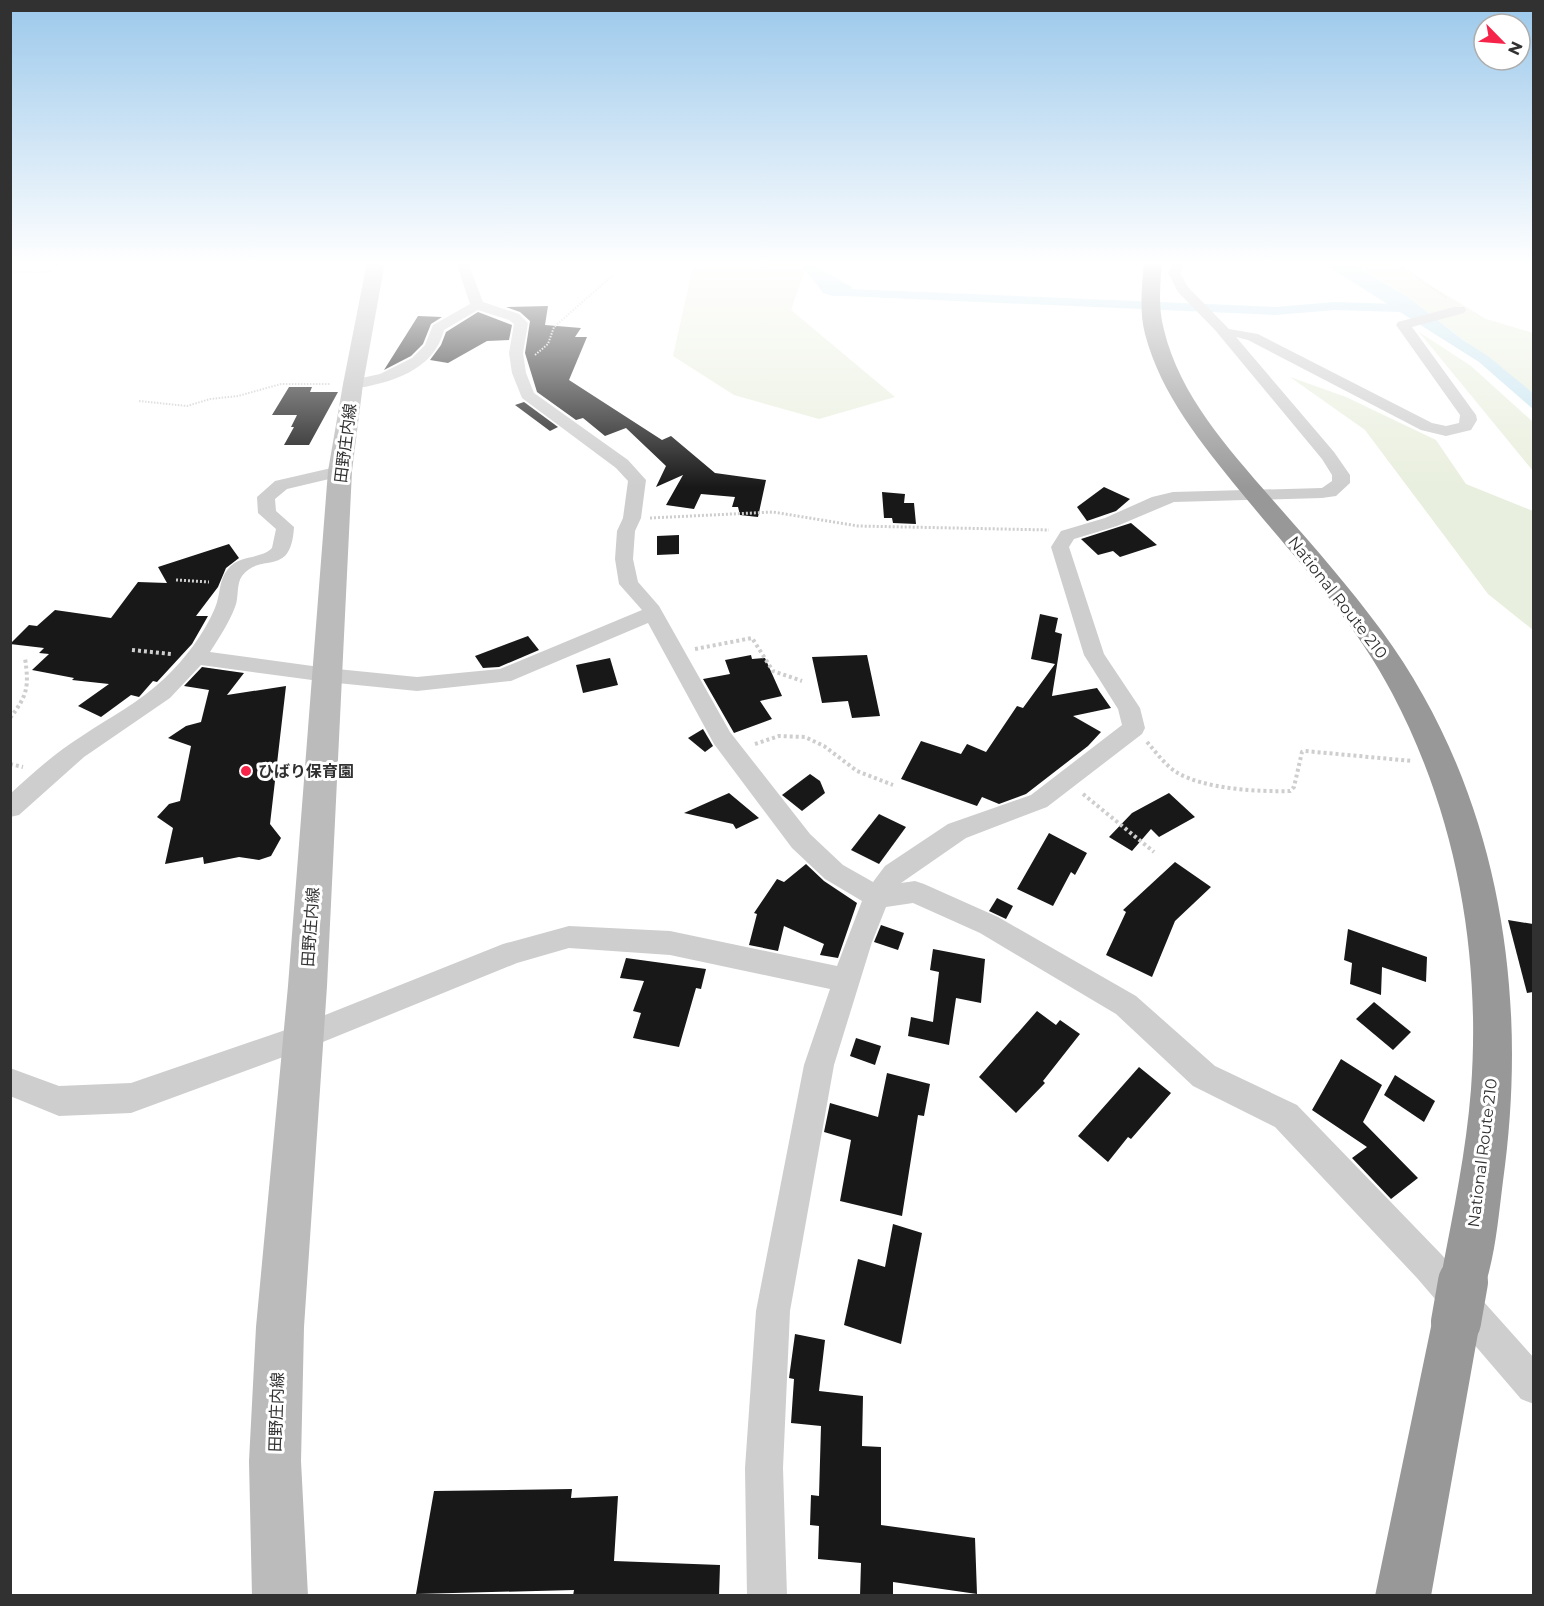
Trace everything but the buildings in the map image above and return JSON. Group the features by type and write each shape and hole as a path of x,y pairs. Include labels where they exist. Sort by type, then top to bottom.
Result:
{"highway":[{"name":"National Route 210","path":"1157,337 1159,347 1183,398 1213,442 1378,645 1416,710 1441,764 1459,814 1475,871 1486,934 1492,1004 1492,1087 1488,1133 1460,1302 1403,1596"}],"main road":[{"name":"田野庄内線","path":"280,1596 274,1529 275,1420 279,1346 303,1037 340,471 362,337"}],"street":[{"path":"353,384 380,380 424,356 433,346 436,337"},
{"path":"519,337 517,360 527,394 622,464 637,480 632,518 626,531 624,559 629,584 649,606 651,614 722,738 801,841 834,872 877,897 915,892 989,925 1126,1005 1204,1076 1286,1116 1444,1282 1533,1386"},
{"path":"767,1596 765,1468 773,1311 819,1065 846,980 877,897 894,873 957,831 1039,801 1134,728 1129,708 1094,655 1060,547 1067,535 1111,522 1158,501 1173,497 1330,492 1342,480 1328,456 1228,337"},
{"path":"1251,337 1427,427 1446,431 1465,427 1469,420 1468,415 1412,337"},
{"path":"10,808 76,751 147,706 174,683 196,657 226,607 228,583 238,568 278,554 286,542 285,528 267,513 266,497 281,485 340,471"},
{"path":"196,657 327,675 417,684 502,675 651,614"},
{"path":"10,1082 59,1101 131,1098 303,1037 513,952 569,937 670,943 846,980"}],"path":[{"path":"517,360 541,353 551,337"},
{"path":"139,401 187,406 210,399 238,396 281,384 353,384"},
{"path":"632,518 681,518 773,512 858,526 1044,529 1067,535"},
{"path":"176,580 228,583"},
{"path":"674,654 752,638 773,671 802,681"},
{"path":"132,650 196,657"},
{"path":"10,718 30,688 25,658"},
{"path":"1134,728 1165,763 1180,774 1258,791 1290,791 1294,787 1302,752 1305,751 1441,764"},
{"path":"735,755 770,736 795,735 820,743 844,763 872,779 893,784"},
{"path":"1066,781 1154,852"}],"green space":[{"path":"677,337 823,337 895,397 819,419 734,395 673,356"},
{"path":"1423,337 1427,337 1471,366 1533,422 1533,471"},
{"path":"1459,337 1533,337 1533,394"},
{"path":"1290,377 1346,397 1436,440 1466,484 1533,511 1533,630 1488,594 1365,430"}],"water":[{"path":"1439,337 1459,337 1489,357 1533,393 1533,409 1479,362"}],"place":[{"name":"ひばり保育園","path":"246,771"}]}
